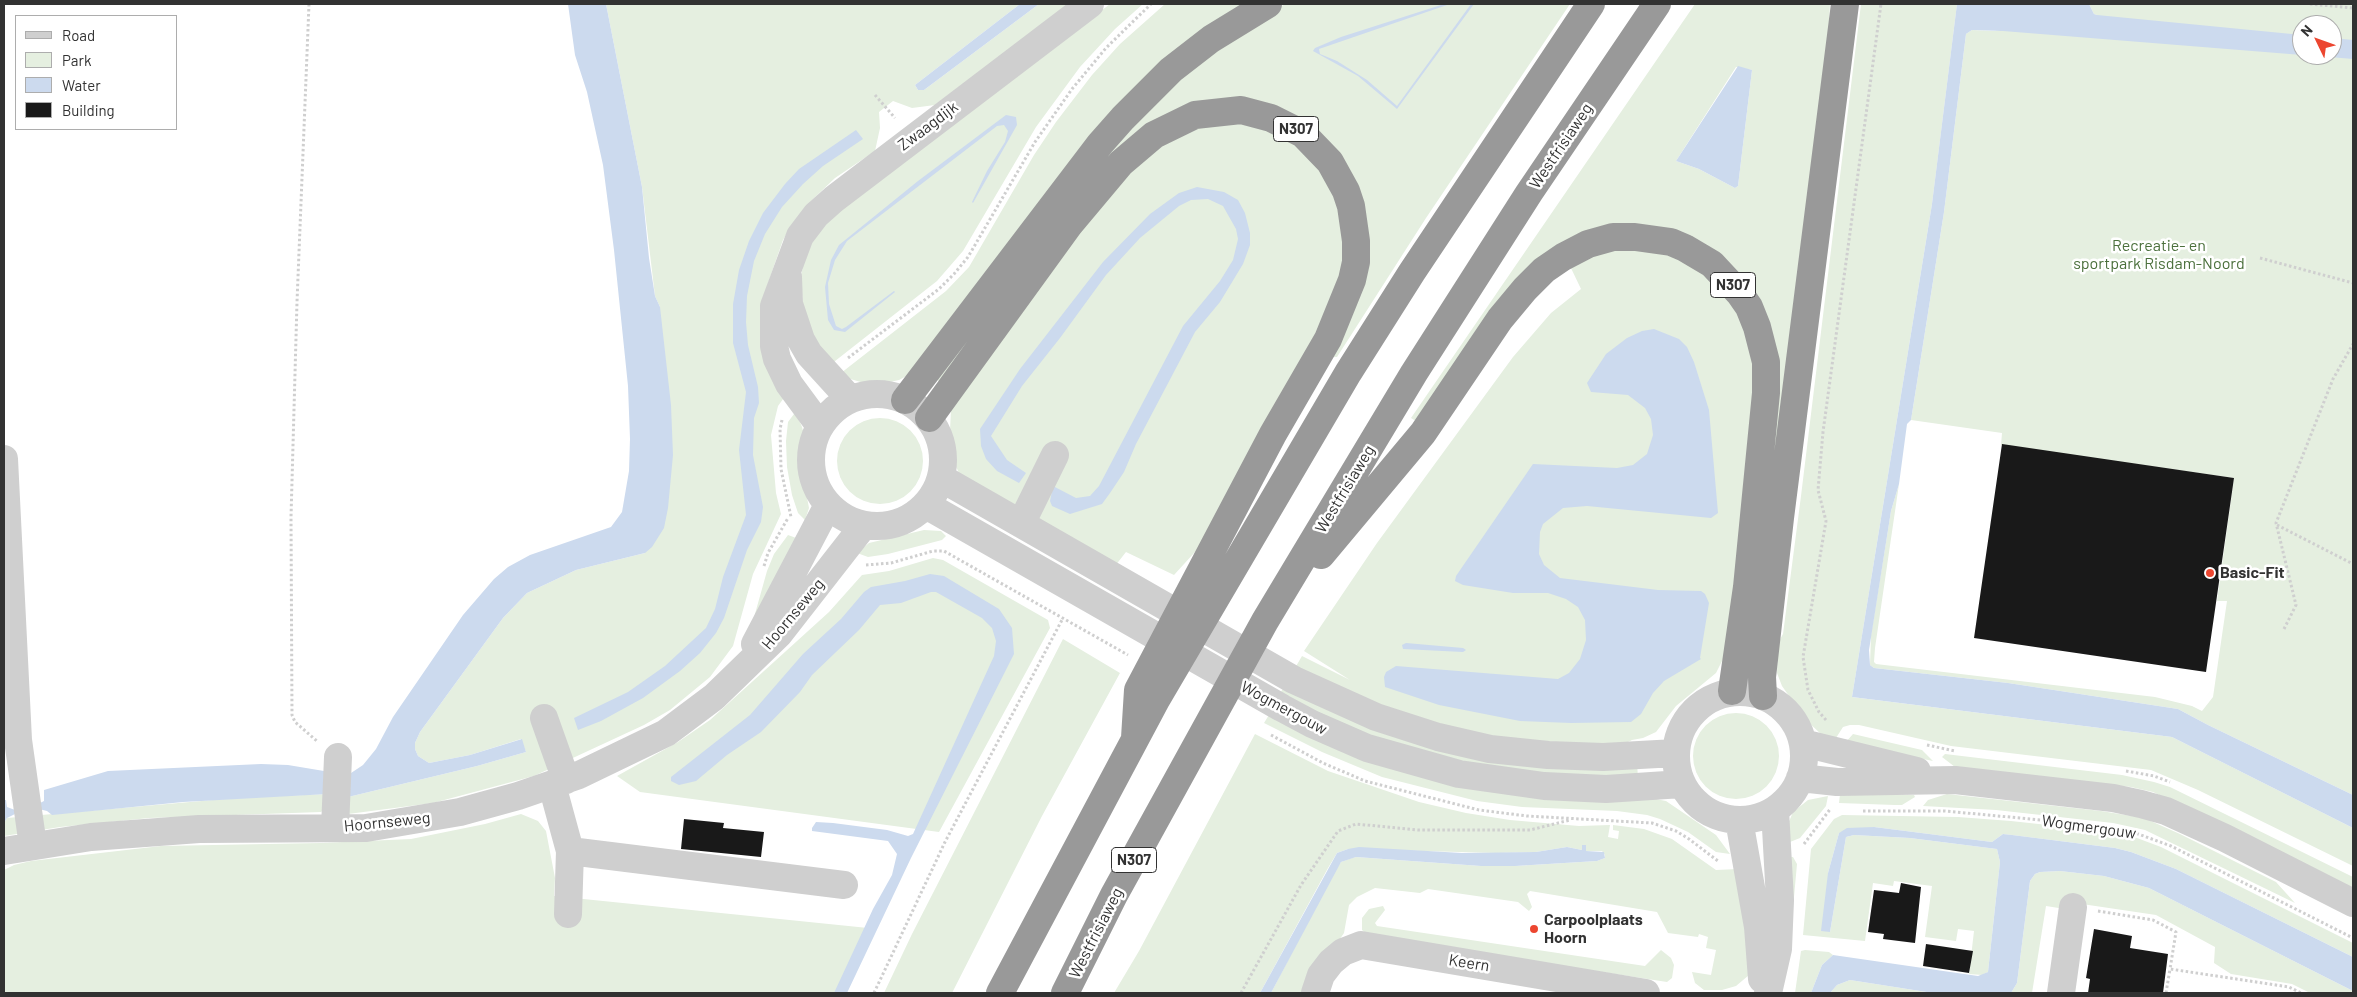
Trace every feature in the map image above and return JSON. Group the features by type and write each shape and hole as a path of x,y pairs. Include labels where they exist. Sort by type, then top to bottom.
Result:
{"highway":[{"path":"905,400 1094,151 1122,118 1171,70 1204,44 1268,4"},
{"name":"N307","path":"1000,993 1135,738 1147,695 1206,589 1417,264 1591,4"},
{"name":"Westfrisiaweg","path":"1065,993 1114,895 1265,621 1419,365 1529,193 1658,4"},
{"path":"1763,696 1762,677 1780,518 1845,4"},
{"name":"N307","path":"929,418 1069,226 1111,174 1132,152 1154,135 1195,116 1241,110 1271,118 1304,134 1330,162 1346,191 1351,206 1356,241 1356,262 1352,280 1328,339 1274,434 1206,589"},
{"name":"N307","path":"1265,621 1423,433 1500,319 1544,270 1588,244 1613,237 1654,239 1685,248 1712,264 1728,279 1749,307 1766,362 1766,392 1747,587 1732,691"}],"street":[{"name":"Zwaagdijk","path":"820,426 789,384 777,359 774,346 774,306 800,236 816,215 834,199 1090,4"},
{"name":"Zwaagdijk","path":"787,268 789,304 801,340 809,354 850,399"},
{"path":"883,394 905,400 929,418 935,427 942,447 943,468 935,492 918,512 898,523 887,526 864,525 839,514 828,505 817,487 811,467 812,446 820,426 828,415 850,399 866,395 883,394"},
{"path":"1020,524 1055,455"},
{"path":"4,460 18,740 33,846"},
{"name":"Wogmergouw","path":"941,478 1294,680 1376,717 1438,737 1490,749 1548,755 1603,757 1676,753"},
{"name":"Wogmergouw","path":"926,504 1282,708 1326,731 1367,748 1459,774 1544,786 1606,789 1682,784"},
{"name":"Hoornseweg","path":"714,697 755,644 828,505"},
{"name":"Hoornseweg","path":"4,850 91,837 199,829 366,828 445,815 490,804 559,782 601,766 666,733 714,697 779,634 864,525"},
{"path":"1732,691 1763,696 1780,706 1792,719 1803,744 1803,766 1800,778 1786,801 1775,810 1755,818 1739,820 1722,818 1703,809 1694,802 1682,784 1676,753 1683,728 1697,708 1708,699 1732,691"},
{"path":"544,718 559,782 570,851 568,914"},
{"name":"Wogmergouw","path":"1803,744 1955,780 2113,798 2166,812 2225,838 2353,903"},
{"path":"335,828 337,776"},
{"name":"Wogmergouw","path":"1800,778 1837,782 1955,780"},
{"path":"1768,993 1778,949 1780,900 1775,810"},
{"path":"1739,820 1758,927 1763,993"},
{"path":"570,851 844,886"},
{"path":"2061,993 2073,907"},
{"name":"Keern","path":"1315,993 1321,975 1331,962 1343,952 1361,945 1646,993"}],"path":[{"path":"310,4 297,302 291,517 292,715 295,722 307,734 337,776"},
{"path":"938,289 968,257 1035,142 1072,89 1106,48 1152,4"},
{"path":"1828,722 1818,712 1808,690 1803,657 1826,521 1818,490 1822,432 1881,4"},
{"path":"2310,4 2353,8"},
{"path":"875,95 912,138"},
{"path":"2260,258 2353,283"},
{"path":"2284,629 2296,605 2277,525 2334,379 2353,344"},
{"path":"2277,525 2353,564"},
{"path":"841,554 860,566 891,563 933,551 944,551 1063,618 945,842 874,993"},
{"path":"1830,810 1840,811"},
{"name":"Wogmergouw","path":"1858,811 1945,812 2052,821 2130,831 2171,846 2353,938"},
{"path":"1241,993 1301,885 1338,831 1356,824 1418,830 1530,830 1575,818"},
{"path":"2073,907 2153,920 2176,932 2166,993"},
{"path":"2170,969 2288,987 2301,993"}],"green space":[{"path":"606,4 1020,4 915,85 918,90 924,90 1039,4 1069,4 935,105 912,108 893,101 879,112 880,128 875,151 835,178 811,201 793,223 783,240 768,283 764,305 786,395 778,406 771,435 776,493 781,514 753,574 733,646 710,677 670,710 644,725 534,776 433,803 348,814 348,797 477,766 526,752 521,739 470,755 429,763 418,756 415,743 420,732 503,618 527,593 576,570 645,553 660,307 655,296 642,187"},
{"path":"1110,4 1143,4 1115,29 1080,67 1036,127 963,251 937,281 830,365 804,322 801,275 807,250 823,224"},
{"path":"1165,4 1247,4 1233,12 912,373 899,380 885,383 864,383 847,378 841,373 946,291 969,267 1034,155 1056,122 1092,75 1120,44"},
{"path":"1286,4 1570,4 1426,218 1337,357 1331,357 1364,271 1322,137 1177,110 943,384 933,377 1147,101 1270,11"},
{"path":"1695,4 1830,4 1827,57 1756,658 1772,420 1733,269 1588,236 1419,423 1411,418","holes":["1736,67 1752,70 1738,186 1735,188 1699,169 1676,161"]},
{"path":"1861,4 1957,4 1932,204 1852,697 2172,737 2353,828 2353,866 2198,790 2151,770 1951,746 1859,725 1843,727 1836,738 1822,735 1806,720 1782,686 1777,673 1778,643 1783,634 1801,496"},
{"name":"Recreatie- en sportpark Risdam-Noord","path":"2089,4 2353,4 2353,795 2178,709 2008,683 1874,668 1870,665 1871,635 1891,511 1899,484 1875,648 1874,662 1876,664 2155,697 2192,706 2202,711 2213,697 2227,601 2217,601 2234,478 2001,445 2002,433 1911,420 1944,212 1966,34 1972,30 1995,31 2097,15 2094,14"},
{"path":"1245,122 1262,126 1298,144 1335,187 1347,244 1337,297 1205,541 1174,575 1126,552 1115,566 961,478 955,464 950,431 951,409 1090,212 1149,150 1193,128"},
{"path":"1626,248 1662,251 1704,270 1742,316 1756,369 1756,432 1724,657 1716,673 1676,706 1656,732 1643,738 1632,740 1620,746 1552,748 1419,722 1295,668 1302,656 1350,680 1304,651 1377,543 1513,357 1551,313 1581,289 1570,266 1598,254"},
{"path":"794,414 797,415 805,438 801,465 809,508 805,520 798,513 792,495 787,467 786,441 788,422"},
{"path":"880,418 904,425 916,437 923,461 916,485 904,497 880,504 856,497 844,485 837,461 844,437 856,425"},
{"path":"924,530 941,531 946,536 942,540 888,554 868,557 857,553 869,543"},
{"path":"788,535 799,539 753,621 767,571 774,554"},
{"path":"933,558 943,560 1048,620 1050,628 939,832 640,792 617,776 678,742 710,720 829,612 862,575 889,571"},
{"path":"1063,639 1120,673 1042,816 952,993 884,993 912,934"},
{"path":"1287,682 1361,718 1637,763 1638,778 1537,778 1405,751 1279,695"},
{"path":"1272,710 1320,735 1666,801 1716,835 1730,854 1716,852 1688,832 1647,815 1617,811 1522,807 1477,801 1382,777 1322,752 1264,723"},
{"path":"1736,713 1753,716 1767,725 1776,739 1779,756 1776,773 1767,787 1753,796 1736,799 1719,796 1705,787 1696,773 1693,756 1696,739 1705,725 1719,716"},
{"path":"1255,734 1328,771 1419,802 1466,813 1510,820 1579,826 1610,825 1608,837 1618,839 1619,831 1613,830 1613,825 1644,829 1672,839 1716,870 1738,869 1755,970 1736,986 1722,990 1704,990 1695,983 1692,972 1711,975 1716,950 1706,948 1708,937 1699,934 1698,937 1668,933 1657,912 1530,891 1527,894 1532,907 1529,911 1518,902 1428,889 1420,893 1375,888 1357,897 1349,905 1344,933 1303,993 1271,993 1335,870 1341,862 1356,857 1481,866 1515,866 1597,861 1605,858 1602,851 1586,851 1586,846 1582,845 1582,850 1567,847 1536,852 1496,853 1348,849 1337,853 1260,993 1114,993 1139,951"},
{"path":"1853,734 1922,750 1933,761 1845,743"},
{"path":"1945,754 2122,775 2170,787 2353,877 2353,890 2153,792 2131,787 1955,767 1942,757"},
{"path":"328,794 327,806 321,812 149,818 60,827 4,836 4,823 7,818 236,798"},
{"path":"1840,794 1914,795 1915,797 1902,805 1839,803"},
{"path":"1947,794 2101,811 2144,818 2276,882 2295,903 2145,830 2113,823 1996,810 1923,806 1928,800"},
{"path":"1828,796 1826,806 1800,838 1790,842 1788,824 1793,812 1808,800"},
{"path":"521,814 538,821 546,831 555,878 554,896 868,928 835,993 4,993 4,870 14,865 31,861 161,846 411,839 485,824"},
{"path":"1842,815 1958,817 2011,821 2112,832 2137,838 2161,847 2353,943 2353,957 2176,869 2131,852 2115,848 2003,834 1992,842 1874,827 1839,833 1828,873 1830,932 1846,837 1854,835 1910,838 1997,849 2000,862 1988,972 1982,975 1969,974 1974,931 1958,929 1956,941 1925,937 1932,886 1894,881 1893,886 1873,883 1865,941 1803,935 1811,849 1834,819"},
{"path":"1787,857 1793,857 1797,864 1792,919"},
{"path":"2060,871 2104,876 2149,888 2353,991 2353,993 2310,993 2292,984 2231,974 2214,963 2215,947 2156,915 2082,904 2065,909 2046,906 2032,993 2011,993 2017,983 2030,881 2035,874 2040,872"},
{"path":"1383,906 1385,910 1375,923 1377,926 1645,966 1661,950 1671,958 1674,965 1672,978 1667,982 1369,936 1362,930 1362,918 1369,909"},
{"path":"1801,951 1829,952 1833,955 1822,965 1811,993 1795,993"},
{"path":"1850,980 1933,993 1830,993 1837,985"}],"water":[{"path":"568,4 606,4 642,187 649,258 655,296 660,307 671,405 673,455 668,508 664,528 652,547 645,553 576,570 527,593 503,618 420,732 415,743 418,756 429,763 470,755 522,739 526,752 477,766 348,797 348,775 363,765 376,749 393,717 463,615 494,579 508,567 530,555 611,527 622,512 629,471 630,439 628,386 614,250 603,165 587,92 575,55"},
{"path":"1020,4 1039,4 924,90 918,90 915,85"},
{"path":"1444,4 1450,4 1319,49 1320,54 1337,61 1367,80 1397,106 1471,4 1474,4 1397,109 1358,76 1313,51 1315,48 1341,37"},
{"path":"1957,4 2089,4 2094,14 2097,15 2292,34 2292,54 2003,31 1972,30 1966,34 1944,212 1911,420 1907,424 1899,484 1891,511 1869,650 1870,665 1874,668 2008,683 2178,709 2353,795 2353,828 2172,737 1852,697 1932,204"},
{"path":"2342,39 2353,40 2353,59 2342,58"},
{"path":"1738,66 1752,70 1738,186 1735,188 1699,169 1676,161"},
{"path":"1006,115 1016,117 1017,125 973,203 987,171 1005,142 1008,131 1004,125 997,126 847,241 835,260 828,283 829,304 836,326 842,329 846,327 895,292 845,332 834,330 828,320 825,287 831,260 839,245 918,181"},
{"path":"856,130 863,139 823,166 782,207 765,234 754,261 747,296 746,322 748,345 758,387 759,403 754,418 753,455 763,507 761,522 747,550 724,618 716,633 700,653 680,671 643,698 601,721 578,730 574,718 628,692 665,666 706,628 715,609 723,577 746,515 739,450 746,392 733,343 733,304 739,270 749,241 763,213 785,184 799,169"},
{"path":"1197,187 1224,192 1238,200 1245,213 1250,233 1250,245 1243,264 1220,302 1195,332 1136,444 1124,472 1110,493 1102,504 1070,514 1052,506 1050,501 1053,486 1076,498 1090,496 1099,486 1183,326 1220,281 1233,260 1238,239 1236,229 1223,206 1208,199 1191,200 1179,206 1140,238 1106,275 1022,386 991,436 1007,460 1026,473 1019,483 997,471 986,459 981,446 980,429 1020,369 1103,262 1150,214 1179,193"},
{"path":"1654,329 1679,339 1687,347 1694,362 1709,410 1718,513 1711,518 1587,506 1563,508 1543,524 1540,532 1539,554 1544,565 1560,578 1658,590 1701,591 1705,594 1709,603 1701,659 1664,681 1653,693 1641,714 1631,722 1571,723 1520,721 1439,705 1385,687 1384,677 1386,672 1396,666 1558,679 1569,673 1580,659 1586,640 1585,620 1578,607 1566,599 1548,593 1513,593 1463,585 1455,581 1456,576 1533,464 1617,468 1633,465 1647,454 1653,435 1651,419 1645,408 1628,395 1591,392 1587,383 1606,354 1627,338 1642,331"},
{"path":"930,574 944,576 999,609 1012,628 1014,654 911,858 847,993 834,993 873,909 892,875 897,854 888,841 812,831 812,828 816,822 833,823 887,830 908,836 913,834 994,656 996,641 992,628 982,618 936,592 901,603 880,605 859,630 812,675 800,692 761,732 727,755 696,781 679,785 671,781 671,777 750,715 803,654 841,619 864,592 871,587"},
{"path":"1406,643 1463,648 1466,650 1463,652 1403,649 1402,645"},
{"path":"261,764 288,765 330,772 328,794 183,802 52,815 47,811 39,809 38,804 44,801 44,790 108,771"},
{"path":"4,800 6,800 7,807 15,810 15,814 7,818 4,823"},
{"path":"1874,827 1992,842 2003,834 2115,848 2131,852 2176,869 2353,957 2353,991 2149,888 2104,876 2060,871 2040,872 2035,874 2030,881 2017,983 2011,993 1933,993 1850,980 1837,985 1830,993 1811,993 1822,965 1833,955 1978,976 1988,972 2000,862 1997,849 1910,838 1854,835 1846,837 1830,932 1821,931 1828,873 1839,833 1847,828"},
{"path":"1582,845 1586,845 1586,851 1604,852 1605,858 1597,861 1515,866 1481,866 1356,857 1341,862 1271,993 1260,993 1337,853 1359,847 1462,853 1536,852 1567,847 1582,850"}],"building":[{"path":"2002,444 2234,478 2206,672 1974,638"},
{"path":"684,819 724,823 723,828 764,832 761,857 681,849"},
{"path":"1901,883 1921,887 1915,943 1883,939 1884,934 1868,932 1874,890 1899,893"},
{"path":"2094,929 2132,936 2130,948 2168,954 2163,993 2088,993 2090,979 2086,978"},
{"path":"1926,944 1973,951 1969,973 1923,966"}],"place":[{"name":"Basic-Fit","path":"2210,573"},
{"name":"Carpoolplaats Hoorn","path":"1534,929"}]}
